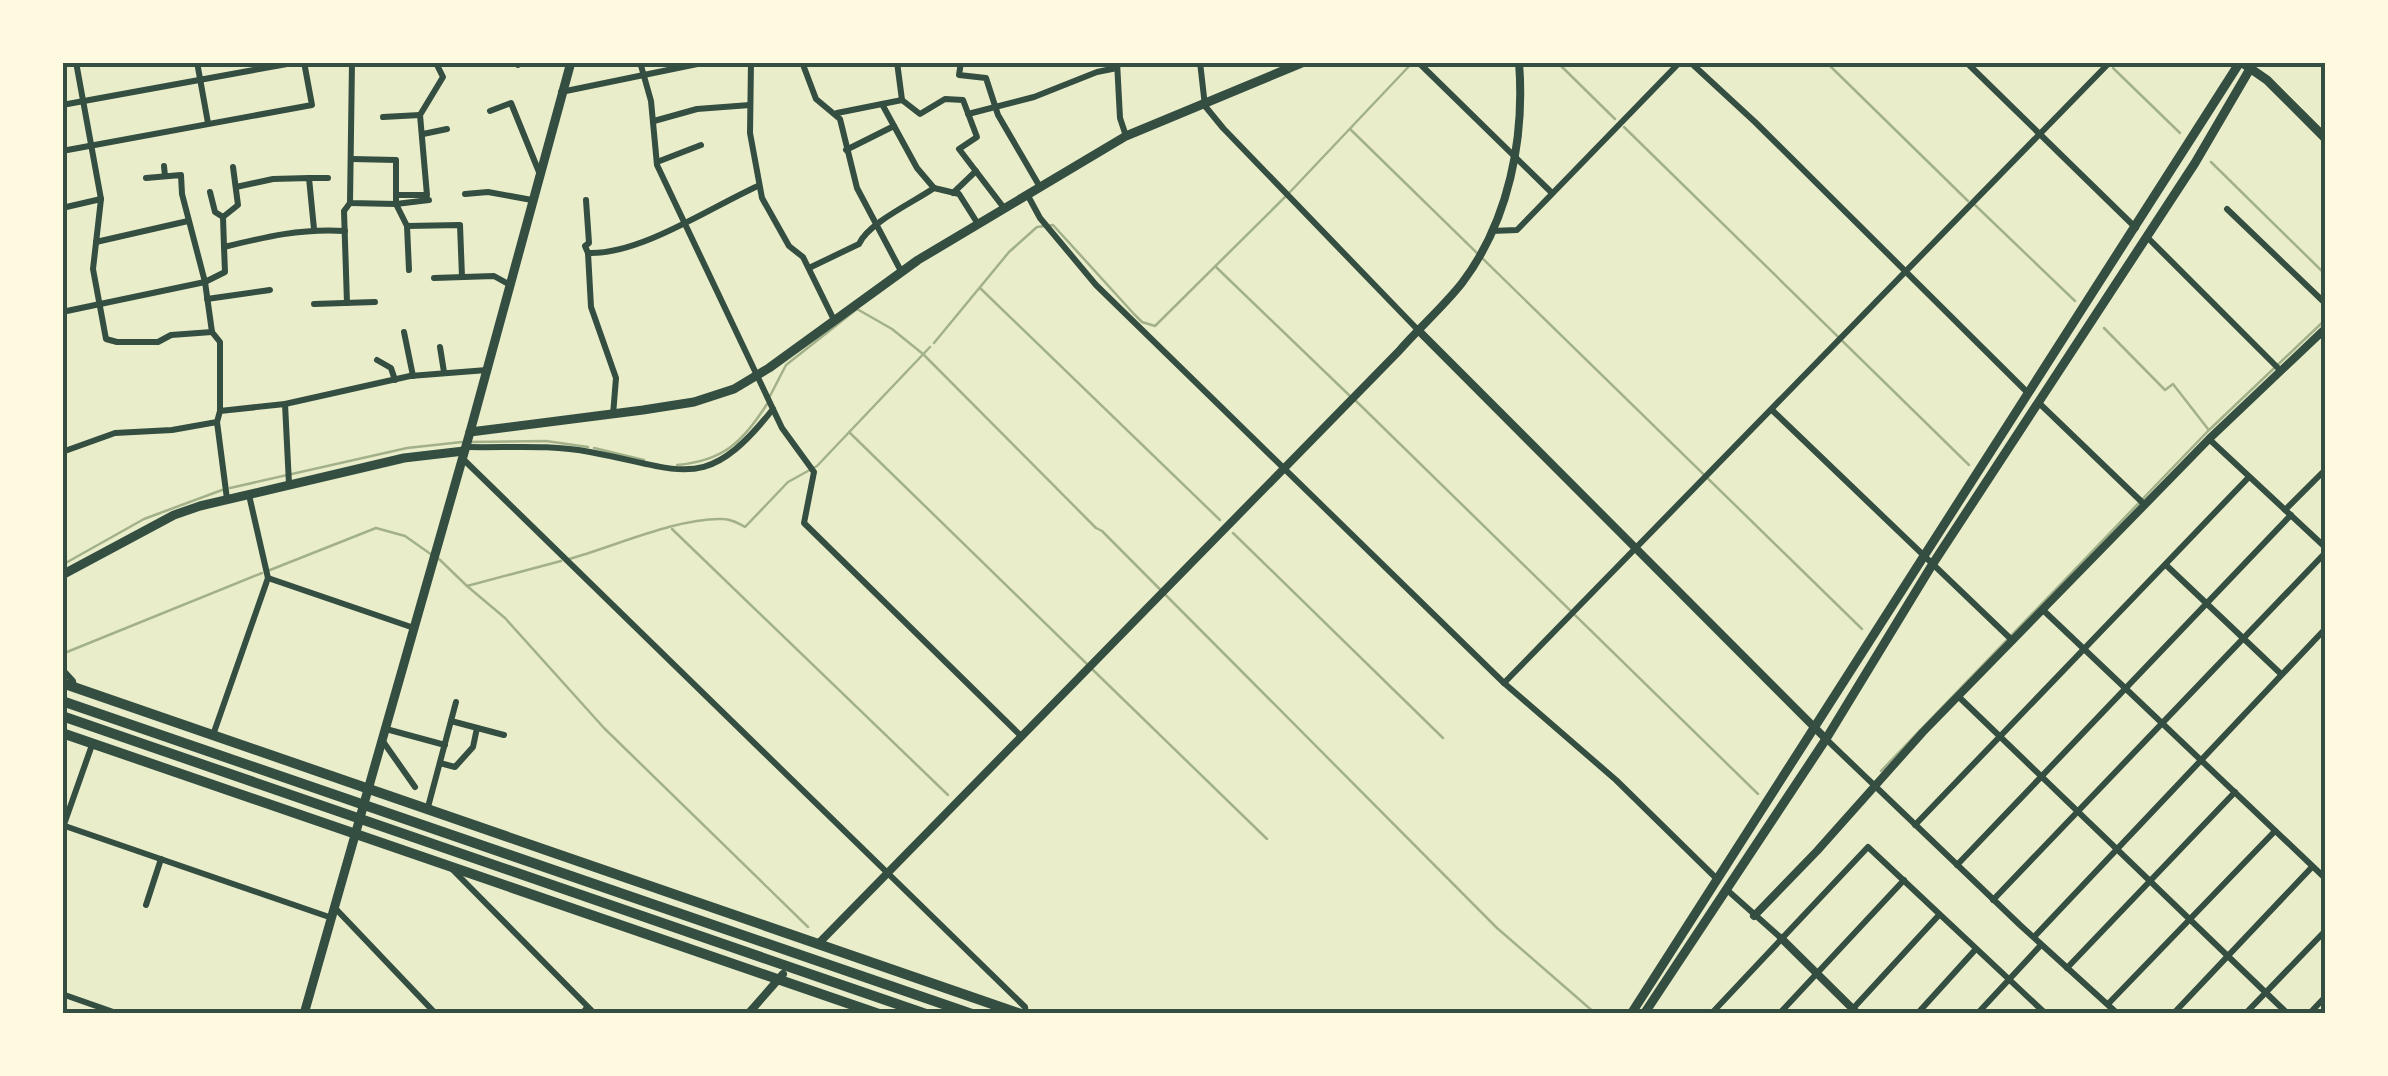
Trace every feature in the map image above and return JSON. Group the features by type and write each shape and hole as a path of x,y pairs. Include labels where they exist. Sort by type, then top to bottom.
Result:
{"highway":[{"path":"68,685 1024,1014"},
{"path":"62,701 972,1014"},
{"path":"62,716 926,1014"},
{"path":"62,733 780,976 879,1014"}],"main road":[{"path":"304,1014 571,62"},
{"path":"62,575 226,492 249,495 466,444 694,402 734,389 901,271 1126,136 1205,106 1299,63"},
{"path":"2246,64 2326,139"},
{"path":"1631,1014 2027,392 2246,64"},
{"path":"1650,1011 1826,739 1932,565 2195,163 2246,64"}],"street":[{"path":"76,62 100,200 93,270 106,338 117,342 158,342 171,335 212,332"},
{"path":"197,62 208,123"},
{"path":"62,105 301,62 312,105 62,151"},
{"path":"346,303 344,211 350,203 352,62"},
{"path":"397,200 427,195 420,114 443,76 437,65 440,62"},
{"path":"640,62 654,121 657,162 770,403 814,472 804,522 1021,736"},
{"path":"562,92 707,62"},
{"path":"751,62 752,148 758,186 789,246 803,256 834,320"},
{"path":"802,62 816,99 836,114 842,125 857,188 901,271"},
{"path":"897,62 902,100 920,114 945,99 960,99 977,137 958,149 1004,208"},
{"path":"961,62 959,75 986,78 995,108 1040,187"},
{"path":"1200,62 1205,106 1289,198 1826,739 2118,1014"},
{"path":"817,945 1457,288 1492,231 1516,157 1521,108 1519,62"},
{"path":"1492,231 1516,230 1680,62"},
{"path":"1690,62 2027,392"},
{"path":"1966,62 2137,228"},
{"path":"1504,683 2110,62"},
{"path":"1418,63 1552,193"},
{"path":"968,114 1034,97 1117,66 1120,118 1126,136"},
{"path":"836,114 902,100"},
{"path":"490,111 510,103 539,172"},
{"path":"882,104 917,168 934,188 959,194 978,224"},
{"path":"654,121 697,109 750,105"},
{"path":"382,117 420,114"},
{"path":"846,150 894,126"},
{"path":"422,134 447,129"},
{"path":"657,162 701,144"},
{"path":"352,159 396,160 397,200 408,226 409,270"},
{"path":"164,166 165,176"},
{"path":"62,312 204,282 225,272 224,217 238,205 233,167"},
{"path":"953,193 976,172"},
{"path":"146,178 181,175 212,332 220,342 217,422 226,492"},
{"path":"309,178 314,229"},
{"path":"236,187 274,179 328,178"},
{"path":"588,253 610,254 758,186"},
{"path":"809,268 859,244 862,236 875,226 934,188"},
{"path":"210,192 214,212 224,217"},
{"path":"465,194 488,192 532,200"},
{"path":"1027,194 1042,220 1096,285 1504,683 1616,780 1718,880"},
{"path":"62,208 100,200"},
{"path":"350,203 429,200"},
{"path":"586,200 589,243 585,246 591,307 616,378 612,415"},
{"path":"2227,209 2326,304"},
{"path":"2237,218 2246,210"},
{"path":"96,242 188,221"},
{"path":"408,226 460,225 462,277"},
{"path":"224,247 314,229 345,231"},
{"path":"2146,236 2277,367"},
{"path":"434,278 494,276 511,285"},
{"path":"207,298 270,290"},
{"path":"314,304 375,302"},
{"path":"1754,916 1960,698 2010,638 2043,610 2142,502 2277,367 2326,328"},
{"path":"404,332 414,376"},
{"path":"440,347 444,372"},
{"path":"377,360 391,368 394,380"},
{"path":"220,411 285,404 414,376 487,370"},
{"path":"466,444 561,448 648,467 687,470 718,464 731,454 770,403"},
{"path":"2040,403 2142,502"},
{"path":"285,404 288,486"},
{"path":"1772,410 2010,638"},
{"path":"62,452 115,433 172,430 217,422"},
{"path":"1994,900 2326,550 2209,439"},
{"path":"466,444 562,554 1024,1007 1024,1014"},
{"path":"1958,865 2206,603 2326,469"},
{"path":"1914,825 2250,477"},
{"path":"214,735 268,577 249,495"},
{"path":"2166,565 2281,674"},
{"path":"268,577 414,628"},
{"path":"2043,610 2326,879"},
{"path":"2034,937 2326,628"},
{"path":"62,669 73,680 68,685"},
{"path":"1960,698 2288,1014"},
{"path":"428,808 456,702"},
{"path":"451,721 504,735"},
{"path":"440,763 455,767 473,747 477,728"},
{"path":"386,729 444,746"},
{"path":"382,740 415,787"},
{"path":"93,744 63,827 333,913 436,1014"},
{"path":"2067,968 2235,792"},
{"path":"2108,1004 2275,831"},
{"path":"1711,1014 1868,847 2042,1012"},
{"path":"146,905 161,859"},
{"path":"450,865 454,876 595,1014"},
{"path":"2173,1014 2312,866"},
{"path":"1779,1014 1904,880"},
{"path":"1726,889 1781,938 1853,1012 1940,915"},
{"path":"2246,1014 2326,930"},
{"path":"1977,1014 2041,944"},
{"path":"1917,1014 1975,950"},
{"path":"753,1012 780,976"},
{"path":"62,994 118,1014"},
{"path":"2309,1014 2326,996"}],"waterway":[{"path":"1290,192 1413,62"},
{"path":"1557,62 1615,119"},
{"path":"1826,62 1968,201"},
{"path":"2113,68 2180,133"},
{"path":"1624,127 1969,465"},
{"path":"1350,129 1862,629"},
{"path":"2211,162 2326,275"},
{"path":"934,343 1009,252 1037,227 1053,225 1142,322 1155,326 1285,197"},
{"path":"1975,205 2075,301"},
{"path":"1216,267 1349,395"},
{"path":"980,288 1220,520"},
{"path":"770,396 786,365 857,309 892,329 923,354 1102,531 1497,928 1596,1014"},
{"path":"1881,771 2208,431 2326,319"},
{"path":"2104,328 2165,390 2173,384 2208,429"},
{"path":"569,559 687,523 726,519 745,527 788,482 817,466 930,347"},
{"path":"1355,400 1758,794"},
{"path":"677,465 707,459 730,447 767,404"},
{"path":"849,432 1087,664"},
{"path":"470,442 546,441 588,447"},
{"path":"230,488 407,448 462,442"},
{"path":"594,448 644,460"},
{"path":"62,565 144,519 222,490"},
{"path":"270,570 376,528 405,536 432,555"},
{"path":"672,529 948,795"},
{"path":"1233,533 1443,738"},
{"path":"439,559 467,586 561,561"},
{"path":"62,654 262,573"},
{"path":"467,586 505,618 604,728 808,927"},
{"path":"1092,669 1267,839"}]}
